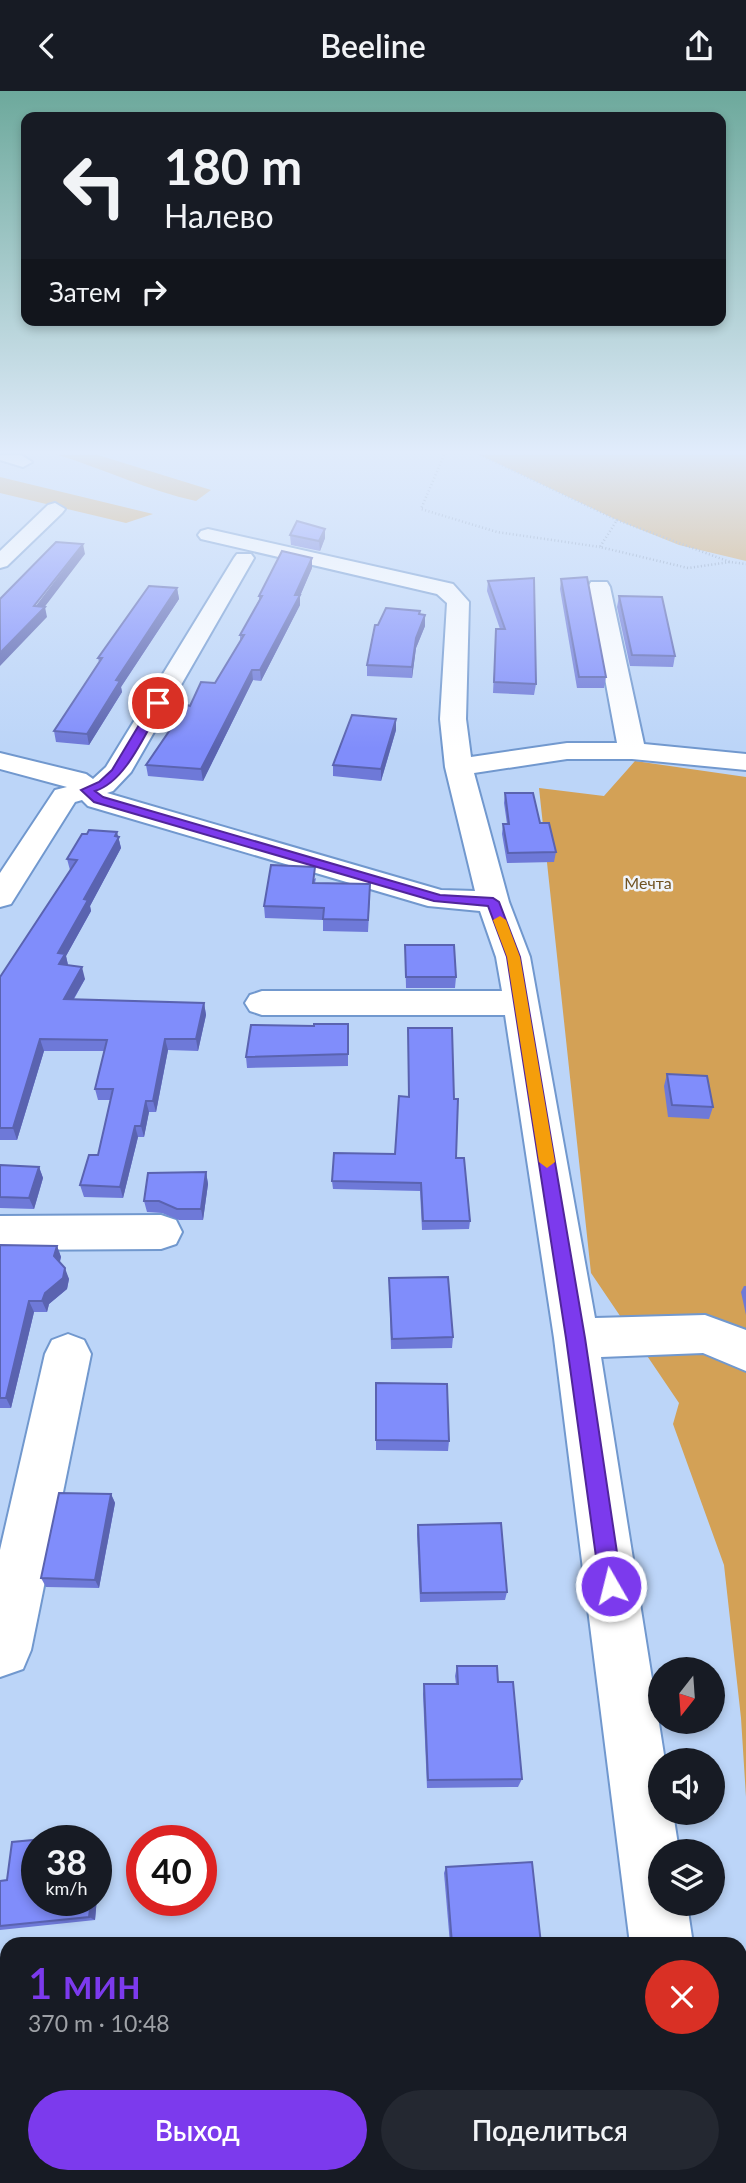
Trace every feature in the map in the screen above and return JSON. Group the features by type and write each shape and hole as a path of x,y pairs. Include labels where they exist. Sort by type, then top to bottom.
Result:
{"street":[{"path":"285,553 445,589 458,602 453,719 459,767 493,902 513,957 521,1003 576,1338 661,1937"},
{"path":"0,897 65,796 103,785 117,772 244,558"},
{"path":"599,587 632,751"},
{"path":"459,767 567,751 632,751 746,762"},
{"path":"0,761 76,779 99,800 439,898 493,902"},
{"path":"261,1003 521,1003"},
{"path":"0,1233 161,1232"},
{"path":"576,1338 705,1335 746,1351"},
{"path":"0,1650 4,1650 68,1354"}],"path":[{"path":"624,553 688,568 730,562 746,563"},
{"path":"705,553 730,562"}],"green space":[{"path":"711,553 746,553 746,561"},
{"name":"Мечта","path":"635,761 746,777 746,1797 741,1718 724,1565 673,1424 679,1403 591,1273 539,788 604,796"}],"building":[{"path":"46,553 76,553 34,606 45,607 0,653 0,599"},
{"path":"281,553 312,558 295,595 300,595 260,670 252,670 201,769 146,765 187,705 190,706 201,682 215,683 244,635 240,635 262,596 259,596"},
{"path":"587,577 606,677 579,677 561,579"},
{"path":"534,578 536,684 494,682 496,629 505,629 488,581"},
{"path":"149,586 177,588 116,680 120,681 87,734 54,731 102,658 98,658"},
{"path":"619,596 662,597 675,656 632,655"},
{"path":"386,608 420,611 419,614 425,615 416,638 412,667 367,665 375,625 378,625"},
{"path":"352,715 396,719 381,769 333,765"},
{"path":"505,793 533,793 540,823 549,823 556,852 508,853 503,824 509,824"},
{"path":"89,830 117,832 115,836 119,837 84,899 88,900 58,953 65,954 59,964 82,967 64,999 204,1003 196,1039 165,1039 153,1101 146,1101 141,1126 135,1126 120,1187 80,1185 89,1155 98,1155 113,1089 95,1089 107,1040 40,1039 13,1128 0,1128 0,977 77,860 67,859 82,834 87,834"},
{"path":"271,865 315,867 313,883 370,884 368,920 323,919 324,908 264,906"},
{"path":"405,945 454,945 456,977 406,977"},
{"path":"348,1024 348,1054 246,1057 251,1025"},
{"path":"408,1028 452,1028 454,1099 458,1099 456,1158 464,1158 470,1221 423,1221 421,1183 332,1181 334,1153 395,1154 399,1096 409,1097"},
{"path":"667,1074 707,1076 713,1107 672,1105"},
{"path":"0,1165 39,1167 29,1198 0,1197"},
{"path":"206,1172 201,1209 177,1209 159,1201 144,1201 148,1173"},
{"path":"0,1245 57,1246 54,1256 65,1268 63,1278 45,1293 42,1301 29,1301 6,1398 0,1398"},
{"path":"448,1277 453,1337 392,1339 389,1278"},
{"path":"376,1383 447,1384 449,1441 376,1440"},
{"path":"59,1493 111,1494 95,1580 41,1578"},
{"path":"501,1523 507,1592 421,1593 418,1525"},
{"path":"457,1666 497,1666 498,1682 513,1682 522,1779 428,1780 424,1684 458,1684"},
{"path":"21,1841 21,1916 89,1917 0,1926 0,1881 7,1880 12,1842"},
{"path":"532,1862 540,1937 451,1937 446,1867"}],"slow traffic":[{"path":"500,920 513,957 547,1162"}],"route":[{"path":"158,703 117,772 103,785 86,790 99,800 439,898 493,902 513,957 576,1338 611,1586"}]}
